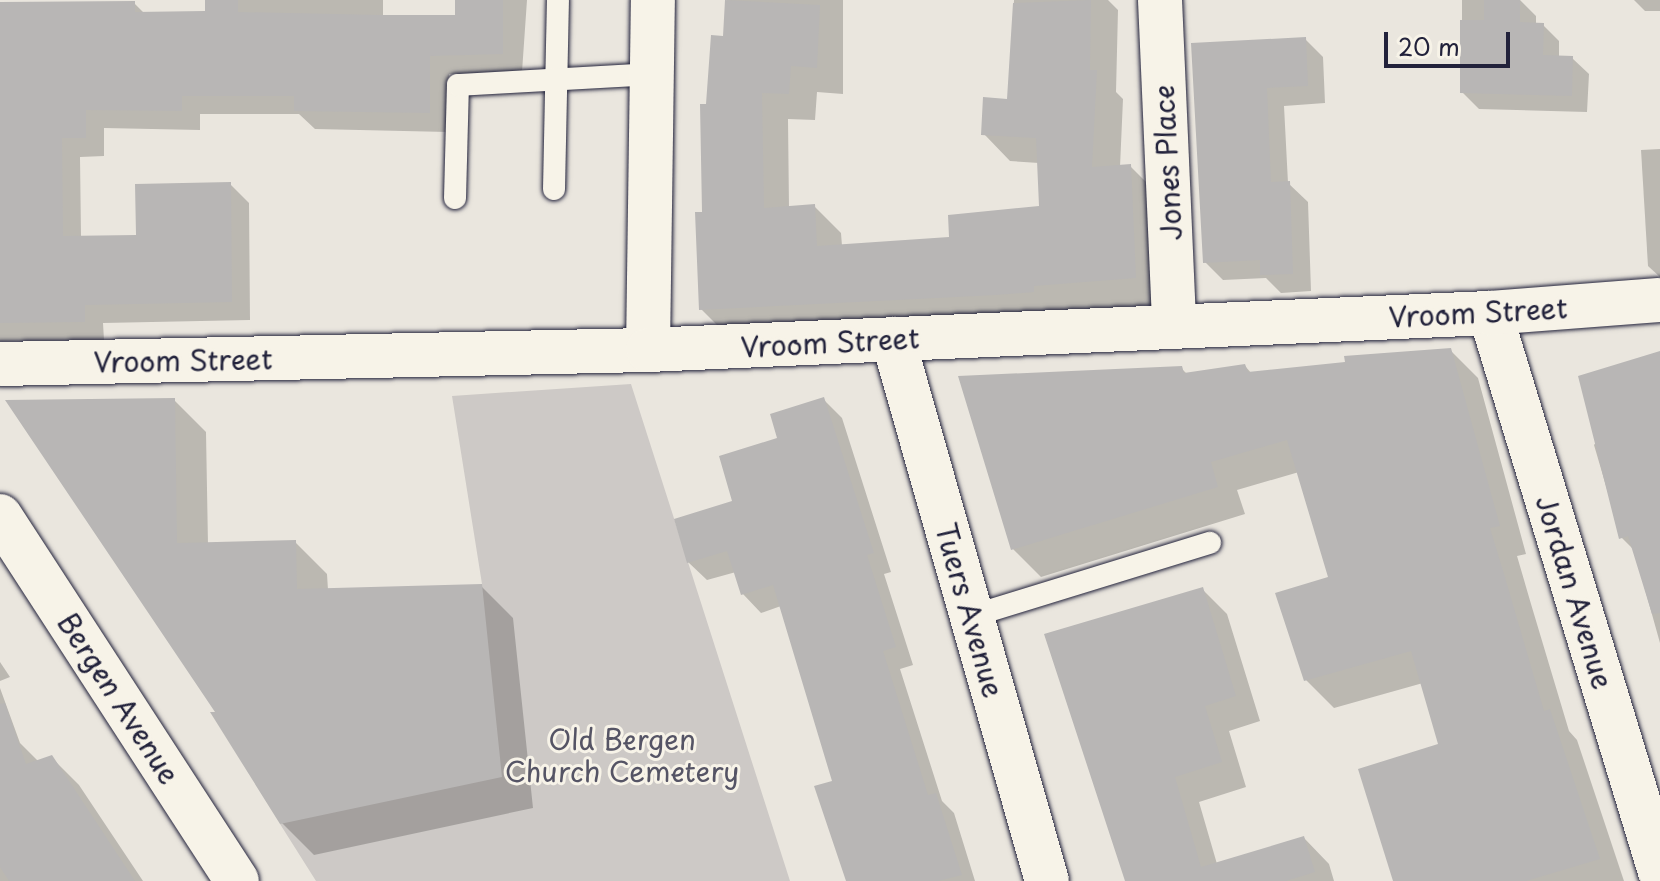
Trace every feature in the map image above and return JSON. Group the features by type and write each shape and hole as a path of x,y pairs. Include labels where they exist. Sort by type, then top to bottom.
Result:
{"street":[{"path":"648,350 653,0"},
{"name":"Jones Place","path":"1160,0 1174,325"},
{"name":"Vroom Street","path":"0,364 648,350 1490,313 1660,300"},
{"name":"Jordan Avenue","path":"1490,313 1660,872"},
{"name":"Tuers Avenue","path":"893,339 1047,881"},
{"name":"Bergen Avenue","path":"0,516 237,881"}],"lane":[{"path":"554,189 558,0"},
{"path":"455,198 458,85 652,74"},
{"path":"972,616 1210,543"}],"green space":[{"name":"Old Bergen Church Cemetery","path":"631,384 790,881 316,881 280,824 482,584 452,396"}],"building":[{"path":"205,0 238,0 238,12 455,15 455,0 503,0 503,54 430,56 430,113 294,111 294,96 182,96 182,111 86,110 86,138 62,138 63,236 136,235 135,184 231,182 232,302 85,305 85,322 0,323 0,2 135,1 135,12 205,11"},
{"path":"725,0 820,5 817,68 791,66 789,94 762,93 764,208 815,204 817,246 949,237 948,215 1039,206 1036,138 981,135 983,97 1007,99 1013,3 1091,0 1090,70 1097,70 1092,167 1131,164 1136,278 1034,286 1034,292 996,295 699,310 695,212 702,212 700,104 706,104 711,35 723,36"},
{"path":"1484,0 1520,0 1520,22 1544,23 1543,55 1573,56 1572,96 1460,93 1460,20 1484,20"},
{"path":"1306,37 1308,86 1267,88 1271,182 1290,181 1293,274 1260,275 1260,260 1203,263 1191,43"},
{"path":"1451,348 1500,526 1490,528 1544,711 1550,709 1600,859 1526,881 1393,881 1358,769 1438,744 1411,651 1304,681 1275,593 1328,577 1287,440 1211,462 1218,487 1011,550 958,376 1182,366 1184,373 1245,364 1248,372 1345,362 1344,356"},
{"path":"1660,351 1660,613 1652,614 1628,536 1619,539 1578,376"},
{"path":"824,397 874,553 867,555 896,647 883,651 928,795 936,793 962,875 938,881 846,881 814,786 832,781 773,585 741,595 727,551 687,563 674,519 732,501 719,456 777,438 770,414"},
{"path":"175,398 177,543 296,540 297,589 482,584 502,777 280,824 210,712 215,712 5,400"},
{"path":"1203,587 1236,696 1205,706 1222,762 1175,777 1201,867 1304,836 1315,872 1286,881 1125,881 1044,634"},
{"path":"5,703 26,764 52,755 135,881 9,881 0,867 0,704"}]}
